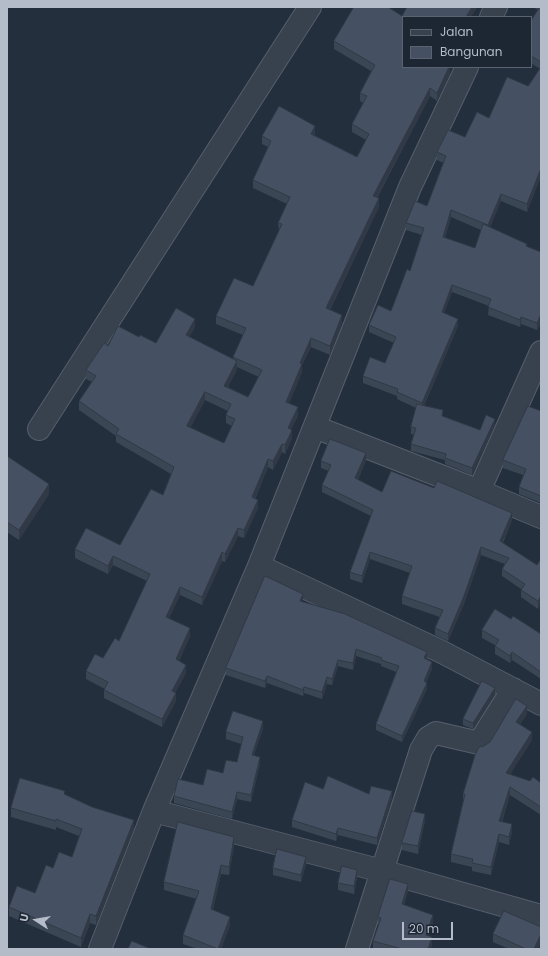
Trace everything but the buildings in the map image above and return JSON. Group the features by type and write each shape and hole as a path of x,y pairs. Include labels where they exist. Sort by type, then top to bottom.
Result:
{"street":[{"path":"39,429 310,7"},
{"path":"492,16 496,7"},
{"path":"100,949 154,811 259,566 410,187 468,68"},
{"path":"479,491 541,352"},
{"path":"315,427 479,491 541,517"},
{"path":"259,566 442,652 541,704"},
{"path":"357,949 422,750 428,738 436,733 479,744 513,689"},
{"path":"154,811 382,871 541,916"}]}
